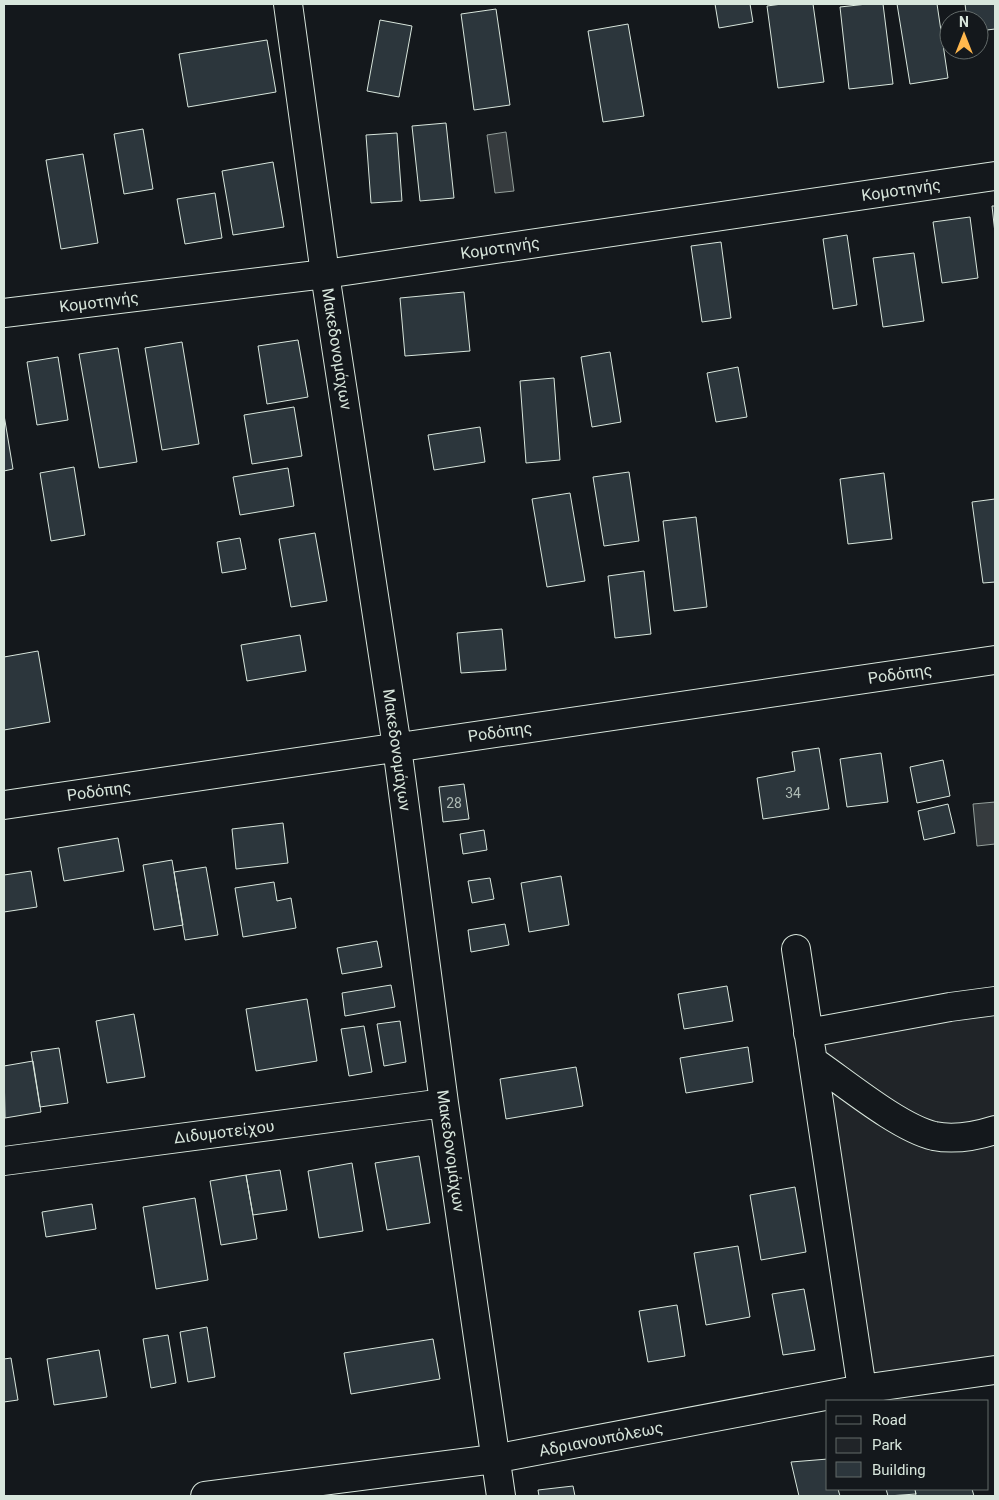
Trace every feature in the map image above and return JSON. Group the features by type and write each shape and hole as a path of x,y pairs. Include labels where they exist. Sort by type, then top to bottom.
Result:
{"street":[{"name":"Μακεδονομάχων","path":"288,4 325,274 397,747 444,1103 494,1459 501,1496"},
{"name":"Κομοτηνής","path":"4,313 325,274 995,176"},
{"name":"Ροδόπης","path":"4,805 995,660"},
{"path":"796,949 862,1389"},
{"path":"808,1033 950,1007 995,1001"},
{"path":"813,1060 913,1129 935,1136 961,1138 995,1130"},
{"name":"Διδυμοτείχου","path":"4,1161 444,1103"},
{"name":"Αδριανουπόλεως","path":"205,1496 494,1459 862,1389 995,1370"}],"green space":[{"path":"995,1011 995,1364 868,1379 818,1042"}],"shaded area":[{"path":"506,132 514,191 495,193 487,135"},
{"path":"995,802 995,844 977,846 973,804"}],"building":[{"path":"715,4 750,4 753,22 719,28"},
{"path":"813,4 824,82 778,88 767,6"},
{"path":"883,4 893,84 849,89 840,7"},
{"path":"897,4 937,4 939,17 939,60 945,60 948,78 910,84"},
{"path":"965,4 995,4 995,29 989,30 989,10 966,10"},
{"path":"496,9 510,105 474,110 461,14"},
{"path":"380,20 412,26 399,97 367,91"},
{"path":"628,24 644,116 603,122 588,31"},
{"path":"267,40 276,92 188,107 179,54"},
{"path":"446,123 454,198 420,201 412,126"},
{"path":"143,129 153,189 124,194 114,134"},
{"path":"397,133 402,201 371,203 366,135"},
{"path":"83,154 98,243 61,249 46,160"},
{"path":"273,162 284,227 233,235 222,171"},
{"path":"215,193 222,238 185,244 177,199"},
{"path":"992,206 995,206 995,233"},
{"path":"970,217 978,278 942,283 933,222"},
{"path":"847,235 857,305 833,309 823,239"},
{"path":"721,242 731,318 702,322 691,246"},
{"path":"914,253 924,321 883,327 873,258"},
{"path":"464,292 470,351 405,356 400,298"},
{"path":"298,340 308,397 267,404 258,346"},
{"path":"182,342 199,444 162,450 145,348"},
{"path":"118,348 137,462 99,468 79,354"},
{"path":"610,352 621,422 592,427 581,357"},
{"path":"58,357 68,420 37,425 27,362"},
{"path":"738,367 747,417 716,422 707,373"},
{"path":"554,378 560,460 526,463 520,381"},
{"path":"294,407 302,456 252,464 244,415"},
{"path":"4,415 13,469 4,471"},
{"path":"480,427 485,462 434,470 428,435"},
{"path":"74,467 85,535 51,541 40,473"},
{"path":"288,468 294,506 240,515 233,477"},
{"path":"629,472 639,541 604,546 593,477"},
{"path":"884,473 892,539 848,544 840,479"},
{"path":"570,493 585,581 547,587 532,499"},
{"path":"995,499 995,582 983,583 972,502"},
{"path":"696,517 707,607 674,611 663,521"},
{"path":"315,533 327,601 291,607 279,539"},
{"path":"240,538 246,569 222,573 217,542"},
{"path":"644,571 651,634 615,638 608,576"},
{"path":"502,629 506,670 461,673 457,633"},
{"path":"300,635 306,671 247,681 241,645"},
{"path":"38,651 50,722 4,730 4,657"},
{"path":"819,748 829,809 763,819 757,778 795,771 792,752"},
{"path":"881,753 888,802 847,807 840,759"},
{"path":"943,760 950,796 917,803 910,767"},
{"path":"464,784 469,819 443,822 439,787"},
{"path":"948,804 955,833 924,840 918,811"},
{"path":"283,823 288,863 236,869 232,829"},
{"path":"484,830 487,850 463,854 460,834"},
{"path":"118,838 124,871 64,881 58,848"},
{"path":"172,860 183,925 154,930 143,865"},
{"path":"206,867 218,935 185,940 174,872"},
{"path":"31,871 37,907 4,912 4,875"},
{"path":"561,876 569,925 529,932 521,883"},
{"path":"490,878 494,899 472,903 468,881"},
{"path":"274,882 277,901 291,898 296,928 243,937 235,888"},
{"path":"505,924 509,945 471,952 468,930"},
{"path":"377,941 382,967 342,974 337,948"},
{"path":"391,985 395,1007 345,1016 342,993"},
{"path":"727,986 733,1021 684,1029 678,994"},
{"path":"307,999 317,1061 256,1071 246,1009"},
{"path":"134,1014 145,1077 107,1083 96,1021"},
{"path":"400,1021 406,1062 384,1066 377,1024"},
{"path":"364,1026 372,1072 349,1076 341,1029"},
{"path":"748,1047 753,1082 686,1093 680,1058"},
{"path":"59,1048 68,1103 40,1107 31,1052"},
{"path":"33,1061 41,1112 5,1118 4,1066"},
{"path":"576,1067 583,1106 506,1119 500,1079"},
{"path":"419,1156 430,1223 387,1230 375,1163"},
{"path":"352,1163 363,1231 319,1238 308,1171"},
{"path":"280,1170 287,1210 253,1215 246,1175"},
{"path":"246,1175 257,1239 221,1245 210,1181"},
{"path":"795,1187 806,1252 761,1260 750,1195"},
{"path":"195,1198 208,1280 156,1289 143,1207"},
{"path":"92,1204 96,1229 46,1237 42,1212"},
{"path":"738,1246 750,1317 706,1325 694,1253"},
{"path":"804,1289 815,1350 783,1355 772,1294"},
{"path":"677,1305 685,1356 648,1362 639,1311"},
{"path":"207,1327 215,1377 188,1382 180,1332"},
{"path":"168,1335 176,1383 151,1388 143,1339"},
{"path":"433,1339 440,1379 351,1394 344,1353"},
{"path":"99,1350 107,1397 54,1405 47,1359"},
{"path":"11,1358 18,1400 4,1402 4,1359"},
{"path":"826,1459 826,1490 838,1490 840,1496 799,1496 791,1462"},
{"path":"573,1486 575,1496 539,1496 538,1490"},
{"path":"886,1490 915,1490 916,1494 888,1496"},
{"path":"915,1490 972,1490 974,1496 916,1496"}]}
